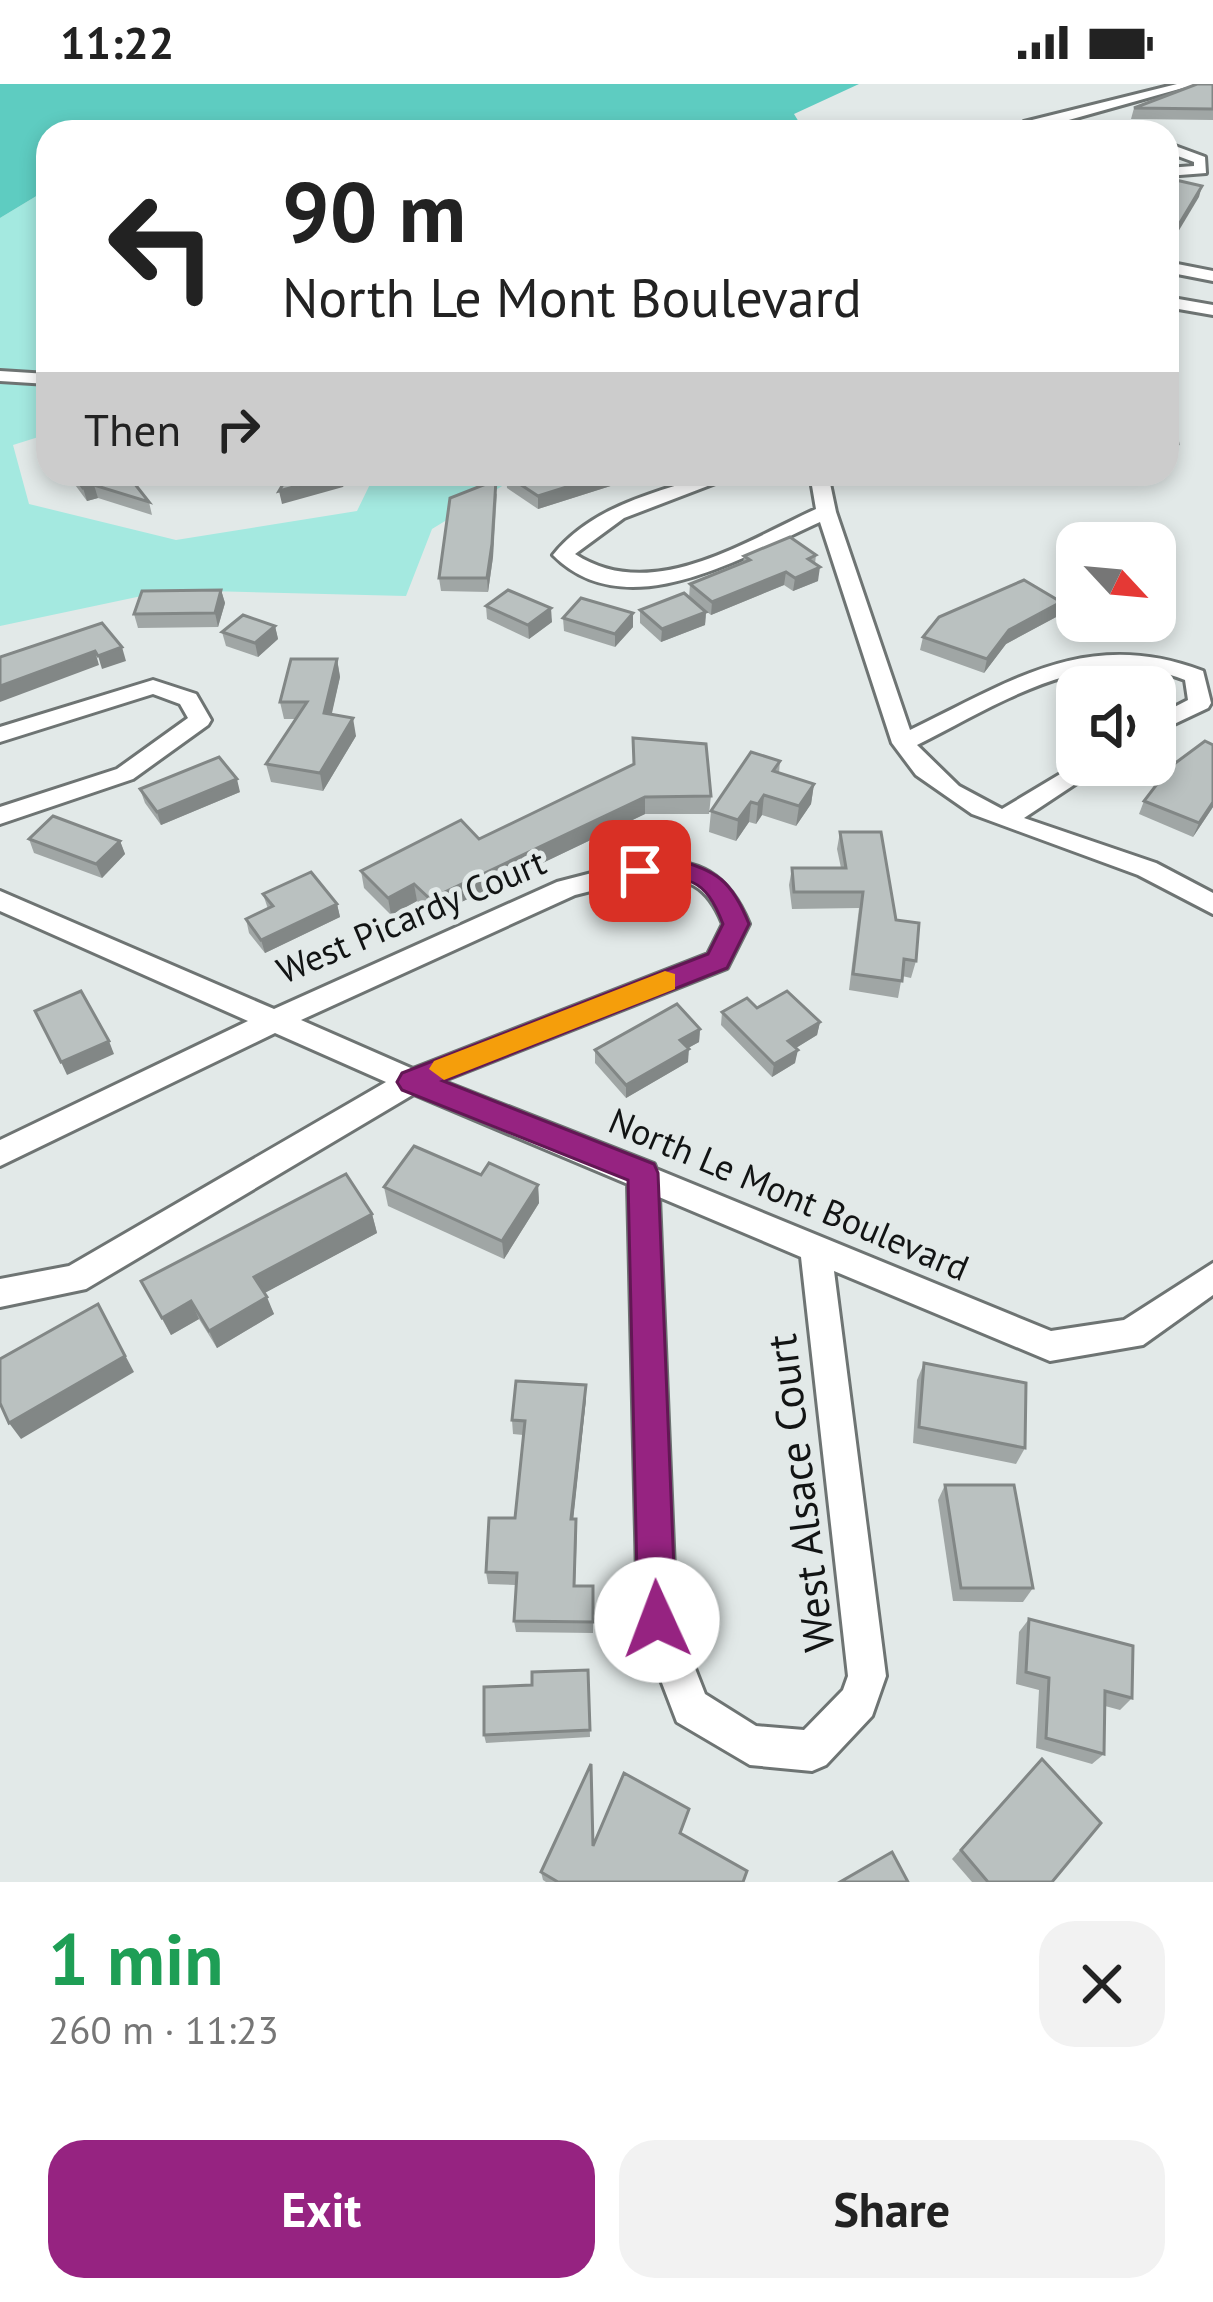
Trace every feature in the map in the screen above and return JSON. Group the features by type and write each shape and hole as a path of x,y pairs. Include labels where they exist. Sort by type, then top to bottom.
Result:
{"street":[{"path":"1054,120 1191,84"},
{"path":"1179,152 1200,160 1201,170 1179,171"},
{"path":"1179,269 1213,276"},
{"path":"1179,304 1213,310"},
{"path":"0,376 36,378"},
{"path":"697,486 613,517 578,536 562,555 582,574 626,582 672,575 826,512"},
{"path":"821,486 903,743 918,768 954,796 1150,870 1213,905"},
{"path":"1073,666 1123,654 1166,659 1195,676 1200,703 1176,715"},
{"path":"903,743 1056,674"},
{"path":"0,735 153,687 188,698 200,720 125,774 0,816"},
{"path":"1007,818 1058,786"},
{"name":"West Picardy Court","path":"0,1154 272,1018 606,874 673,868 705,876 724,892 736,924 718,961 412,1082 75,1279 0,1293"},
{"name":"North Le Mont Boulevard","path":"0,900 412,1082 643,1173 1049,1346 1131,1334 1213,1277"},
{"name":"West Alsace Court","path":"643,1173 657,1620 691,1708 750,1745 812,1751 858,1702 867,1676 816,1250"}],"shaded area":[{"path":"0,84 859,84 794,114 798,120 36,120 36,196 0,218"},
{"path":"36,196 36,438 13,445 29,504 176,540 357,511 369,486 502,486 432,529 406,596 170,590 0,626 0,218"}],"building":[{"path":"1197,84 1213,84 1213,109 1134,108"},
{"path":"1179,181 1202,186 1179,224"},
{"path":"97,486 136,486 149,502"},
{"path":"481,486 496,486 487,578 439,578 450,498"},
{"path":"523,486 570,486 538,496"},
{"path":"790,537 816,555 808,559 820,567 795,578 786,572 712,602 690,584 750,560 744,556"},
{"path":"1024,580 1056,599 1056,605 1009,630 987,659 923,637 939,617"},
{"path":"221,590 215,613 134,614 142,591"},
{"path":"508,590 551,608 528,625 486,606"},
{"path":"684,593 706,612 662,629 640,610"},
{"path":"581,598 633,613 615,634 563,618"},
{"path":"243,615 275,626 255,643 222,632"},
{"path":"102,623 122,647 98,656 95,651 0,686 0,657"},
{"path":"291,659 337,659 324,713 353,718 320,773 266,764 307,702 280,702"},
{"path":"633,738 706,744 711,796 645,797 430,899 414,884 388,898 361,871 461,820 479,839 634,764"},
{"path":"1205,741 1213,745 1213,802 1199,823 1144,801 1155,786 1176,786 1176,763"},
{"path":"751,752 780,761 773,771 814,784 799,806 764,795 758,804 751,802 738,820 711,811"},
{"path":"219,757 237,779 157,812 140,789"},
{"path":"53,816 120,841 96,864 29,839"},
{"path":"840,832 881,832 896,920 919,923 916,961 904,959 902,981 853,974 863,892 794,892 792,868 846,868"},
{"path":"311,872 337,904 261,940 246,919 273,906 263,894"},
{"path":"81,991 109,1041 61,1062 35,1011"},
{"path":"787,991 820,1022 788,1041 798,1050 774,1064 722,1012 747,998 757,1008"},
{"path":"677,1004 700,1029 680,1040 689,1049 626,1085 595,1050"},
{"path":"414,1146 481,1175 489,1163 538,1185 502,1241 384,1187"},
{"path":"346,1174 372,1214 254,1277 267,1297 209,1331 191,1301 162,1318 141,1281"},
{"path":"98,1304 125,1356 9,1423 0,1403 0,1359"},
{"path":"924,1363 1026,1383 1025,1448 919,1427"},
{"path":"516,1381 586,1385 571,1519 576,1519 574,1586 593,1586 593,1622 514,1621 517,1573 486,1572 489,1518 515,1518 525,1421 512,1420"},
{"path":"945,1485 1014,1485 1033,1588 961,1588"},
{"path":"1029,1619 1133,1646 1132,1698 1105,1691 1104,1754 1046,1738 1049,1678 1026,1672"},
{"path":"588,1670 590,1730 484,1735 484,1687 532,1685 532,1672"},
{"path":"1042,1759 1101,1823 1052,1882 988,1882 961,1850"},
{"path":"591,1764 593,1846 624,1773 689,1809 680,1833 747,1871 743,1882 558,1882 541,1872"},
{"path":"892,1852 908,1882 840,1882"}],"slow traffic":[{"path":"444,1069 665,981"}],"route":[{"path":"640,871 673,868 705,876 724,892 736,924 718,961 412,1082 643,1173 657,1620"}]}
